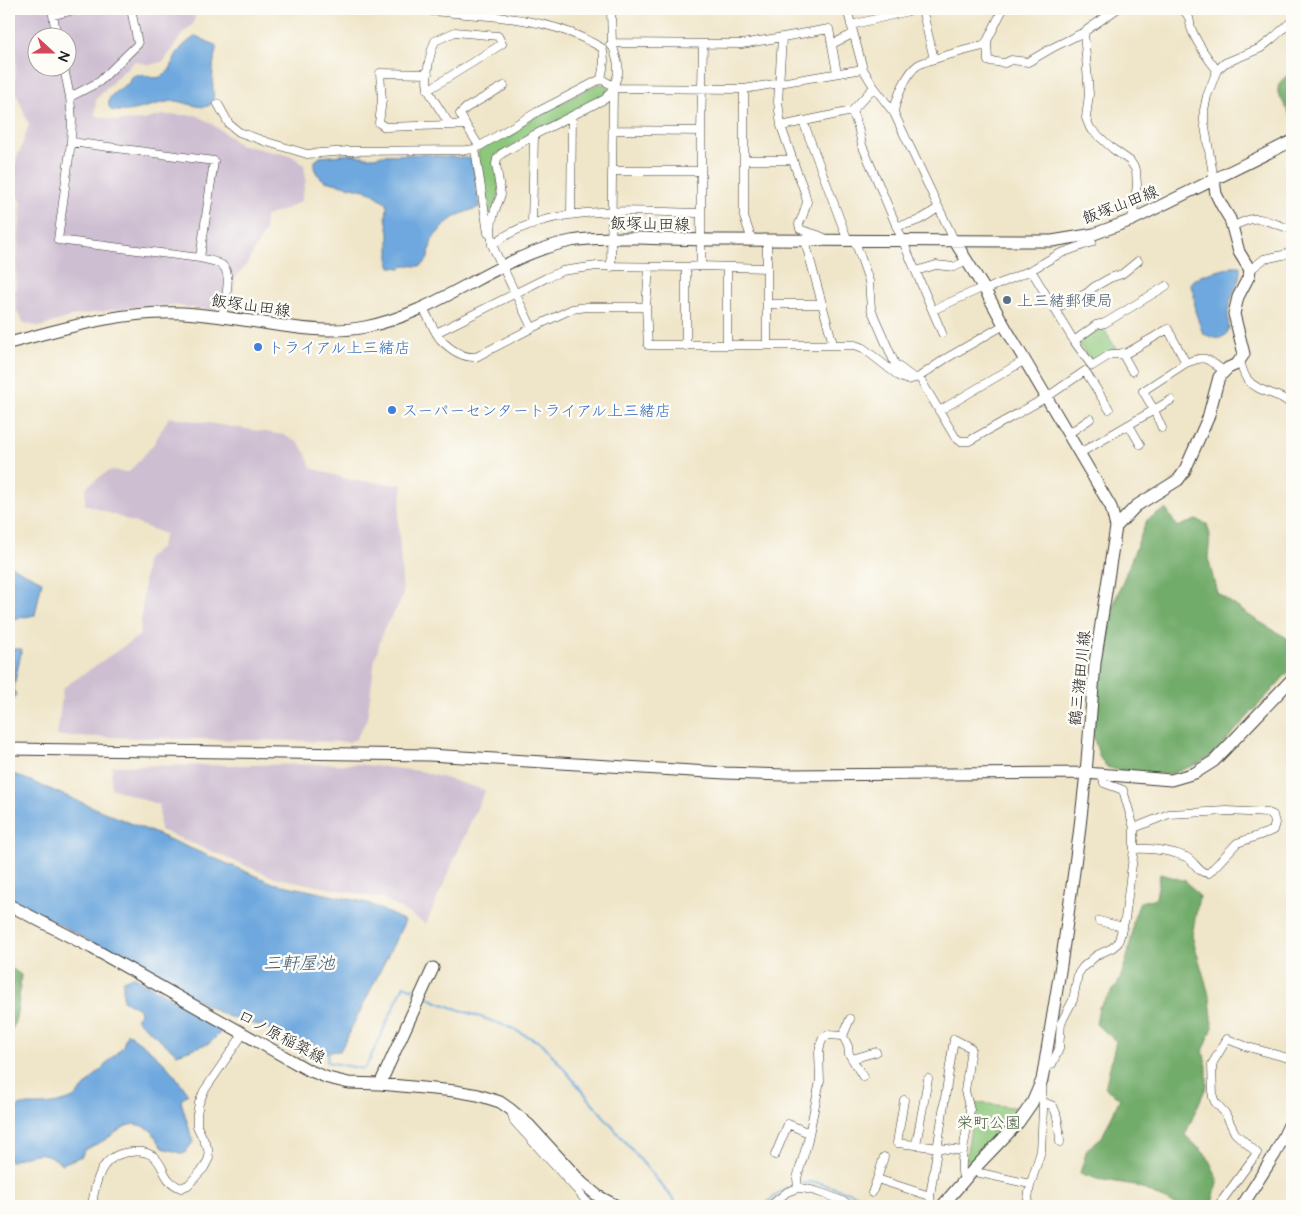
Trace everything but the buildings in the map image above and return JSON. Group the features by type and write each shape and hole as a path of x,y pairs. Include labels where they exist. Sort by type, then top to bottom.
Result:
{"main road":[{"name":"飯塚山田線","path":"9,343 81,324 154,312 222,317 306,329 364,328 423,308 536,251 575,240 611,238 805,241 1052,241 1094,234 1132,220 1292,141"},
{"path":"1116,527 1136,506 1178,480 1184,472 1208,418 1219,378 1224,371 1240,361 1244,354 1234,314 1238,297 1249,276 1250,270 1239,252 1230,219 1216,194 1214,180"},
{"path":"954,240 985,289 1004,325 1111,507 1116,527"},
{"name":"鶴三潴田川線","path":"942,1206 1018,1122 1032,1103 1043,1075 1080,834 1095,663 1116,527"},
{"path":"9,749 429,755 783,775 1086,773 1171,780 1196,773 1214,761 1292,679"},
{"name":"口ノ原稲築線","path":"9,905 92,948 308,1070 328,1078 349,1083 380,1084 478,1095 500,1102 529,1125 582,1184 598,1196 618,1206"},
{"path":"380,1084 433,968"},
{"path":"1242,1206 1275,1154 1292,1119"}],"street":[{"path":"55,28 53,15 78,9"},
{"path":"70,96 99,82 138,44 131,9"},
{"path":"428,9 432,11 504,17 536,23 576,35 602,50 604,65 601,79"},
{"path":"847,9 863,68 874,87 894,113 954,240"},
{"path":"851,26 916,9"},
{"path":"922,9 934,59"},
{"path":"894,113 908,76 918,65 983,46 1003,9"},
{"path":"987,41 988,61 1005,63 1011,60 1028,62 1084,32 1117,9"},
{"path":"1182,9 1189,16 1192,31 1207,58 1217,70"},
{"path":"1189,16 1194,9"},
{"path":"492,245 492,220 501,195 496,164 497,159 501,154 534,135 605,99 613,88 618,74 618,64 612,43 611,10"},
{"path":"1214,180 1204,121 1204,110 1217,70 1225,63 1261,48 1292,21"},
{"path":"602,50 612,43 742,44 829,29 837,73"},
{"path":"428,90 502,44 498,36 455,32 435,42 431,49 428,90 450,125"},
{"path":"1084,32 1090,94 1086,118 1090,128 1130,161 1136,170 1137,185 1132,220"},
{"path":"832,44 853,34"},
{"path":"782,38 778,102 781,126 807,202 798,224 800,229 805,232 820,234 829,241"},
{"path":"701,266 703,44"},
{"path":"613,88 744,89 863,68"},
{"path":"428,74 380,73 382,100 379,123 385,127 466,125"},
{"path":"66,78 70,96 72,142 58,240 200,258 218,263 223,266 228,274 228,286 222,317"},
{"path":"601,79 613,88 610,267"},
{"path":"218,104 230,124 239,132 307,154 348,151 477,148 537,112 601,79"},
{"path":"504,86 466,108 460,114 477,148 488,232 492,245 532,328"},
{"path":"781,126 852,111 874,87"},
{"path":"744,89 744,217 752,240"},
{"path":"852,111 862,145 942,333"},
{"path":"571,214 572,116"},
{"path":"803,121 869,281 872,308 894,364 916,378 955,437 960,441 969,441 1046,397 1085,371 1109,409"},
{"path":"612,130 701,131"},
{"path":"532,224 534,135"},
{"path":"72,142 214,161 200,258"},
{"path":"744,160 792,160"},
{"path":"612,170 701,171"},
{"path":"896,226 912,224 938,208"},
{"path":"492,245 500,239 532,224 571,214 611,212 702,213"},
{"path":"1232,226 1254,219 1292,229"},
{"path":"767,240 767,344"},
{"path":"805,241 833,344"},
{"path":"933,310 1031,270 1059,254 1092,242"},
{"path":"1250,270 1264,258 1283,255 1292,251"},
{"path":"916,271 936,265 954,267 967,261"},
{"path":"1054,309 1087,293 1110,278 1122,274 1138,262"},
{"path":"436,333 562,271 598,266 767,268"},
{"path":"686,267 686,346"},
{"path":"727,267 727,345"},
{"path":"649,268 646,307 648,345 855,345 863,348 900,378 908,380 916,378 1004,325"},
{"path":"1031,270 1074,341 1092,366 1112,354 1125,354 1168,329 1186,363"},
{"path":"1074,341 1096,325 1105,323 1166,286"},
{"path":"767,304 822,304"},
{"path":"423,308 440,339 462,356 470,358 476,357 572,309 587,307 646,307"},
{"path":"1122,353 1132,371"},
{"path":"1162,428 1143,391 1186,363 1200,358 1204,358 1224,371"},
{"path":"939,411 1025,360"},
{"path":"1240,361 1248,380 1265,391 1288,400 1292,406"},
{"path":"1080,453 1171,400"},
{"path":"1068,434 1090,419"},
{"path":"1129,425 1140,444"},
{"path":"1027,1206 1030,1184 1040,1151 1043,1075 1052,1064 1059,1049 1061,1023 1073,1000 1078,974 1083,967 1097,956 1118,943 1125,919 1134,849 1134,828 1123,790 1104,783 1103,775"},
{"path":"1134,828 1169,814 1227,811 1268,812 1273,815 1275,823 1273,830 1237,843 1209,873 1202,872 1188,858 1162,849 1134,849"},
{"path":"1098,921 1123,926"},
{"path":"850,1019 843,1036 848,1046 849,1054 863,1077"},
{"path":"92,1206 101,1170 112,1157 123,1152 144,1152 153,1156 162,1167 168,1180 181,1188 188,1185 204,1168 210,1158 208,1149 197,1126 199,1103 204,1091 242,1034"},
{"path":"798,1188 797,1178 807,1144 820,1080 819,1052 821,1044 823,1038 828,1034 843,1036"},
{"path":"934,1206 930,1196 954,1039 971,1048 965,1091 970,1110 961,1169 964,1180"},
{"path":"1218,1206 1257,1153 1235,1133 1224,1112 1212,1097 1212,1064 1227,1039 1292,1059"},
{"path":"852,1059 876,1052"},
{"path":"916,1145 928,1079"},
{"path":"904,1100 897,1143 963,1151"},
{"path":"1043,1102 1054,1106 1058,1117 1060,1142"},
{"path":"510,1109 514,1121 590,1206"},
{"path":"775,1155 788,1124 809,1133"},
{"path":"872,1194 884,1157"},
{"path":"973,1170 1030,1184"},
{"path":"877,1179 930,1196"},
{"path":"770,1206 787,1192 798,1188 827,1195 852,1206"}],"shaded area":[{"path":"9,9 188,9 195,17 193,24 183,33 164,61 150,65 135,61 122,72 96,99 95,115 117,121 144,120 162,115 196,115 212,124 240,145 292,156 304,165 306,180 301,201 284,210 265,216 265,231 245,267 235,278 231,308 212,310 174,305 140,306 72,316 40,327 24,323 17,312 15,293 21,203 11,175 29,125 15,89 16,53"},
{"path":"169,417 284,435 299,443 306,454 311,468 350,480 403,485 398,521 403,595 399,605 384,628 375,659 367,719 356,739 349,742 57,736 63,688 140,635 146,559 160,548 165,534 85,504 86,487 107,472 114,470 129,472 153,445"},
{"path":"356,764 420,771 485,790 426,924 384,899 273,877 160,830 159,805 111,788 112,766"}],"green space":[{"path":"1292,72 1292,119 1278,93 1278,89 1282,81"},
{"path":"598,84 608,87 607,95 496,155 499,194 492,214 488,214 478,153 480,148"},
{"path":"1102,326 1116,349 1092,364 1077,341"},
{"path":"1166,509 1177,527 1196,520 1207,524 1210,535 1208,558 1217,593 1256,620 1292,641 1292,668 1212,756 1195,765 1170,774 1129,773 1107,767 1100,758 1093,736 1095,706 1104,643 1111,611 1147,520"},
{"path":"1160,874 1186,881 1199,896 1192,936 1210,998 1213,1027 1203,1051 1207,1068 1207,1085 1185,1135 1207,1156 1218,1179 1213,1200 1209,1206 1178,1206 1135,1185 1097,1179 1080,1173 1087,1149 1102,1137 1120,1098 1105,1088 1116,1041 1096,1024 1099,1007 1120,979 1127,958 1133,921 1140,902 1156,898"},
{"path":"9,968 21,975 15,1023 9,1033"},
{"name":"栄町公園","path":"972,1102 1020,1108 1006,1129 971,1168 966,1157 974,1110"}],"water":[{"path":"196,36 217,46 213,67 213,99 211,104 203,107 173,101 135,110 111,110 109,105 110,97 129,83 130,78 142,75 156,78 164,75 171,68 180,49"},
{"path":"351,154 370,157 425,154 470,158 472,160 480,207 460,215 445,225 432,240 429,256 425,263 419,266 391,267 386,217 387,203 369,191 325,181 315,171 314,162 320,157"},
{"path":"1232,266 1240,266 1240,272 1229,306 1229,326 1225,335 1215,338 1203,334 1195,311 1194,293 1190,283 1202,275"},
{"path":"9,565 42,581 35,615 9,620"},
{"path":"9,649 22,649 13,690 16,694 10,704 9,711"},
{"name":"三軒屋池","path":"9,772 273,883 368,903 405,921 340,1051 308,1050 302,1057 288,1039 274,1031 222,1014 9,897"},
{"path":"135,977 224,1029 210,1043 177,1054 136,1019 140,1014 139,1009 123,1000 123,980"},
{"path":"127,1033 161,1060 188,1094 181,1101 193,1142 184,1154 163,1148 151,1130 134,1124 126,1126 103,1141 84,1150 82,1156 62,1164 44,1154 26,1156 9,1162 9,1122 20,1105 42,1105 69,1100 75,1097 123,1046"}],"waterway":[{"path":"328,1052 327,1062 363,1069 369,1061 404,985 417,991"},
{"path":"425,996 509,1027 543,1044 679,1206"},
{"path":"801,1184 819,1183 893,1206"},
{"path":"763,1206 784,1189 794,1186"}],"place":[{"name":"上三緒郵便局","path":"1007,300"},
{"name":"トライアル上三緒店","path":"258,347"},
{"name":"スーパーセンタートライアル上三緒店","path":"392,410"}]}
